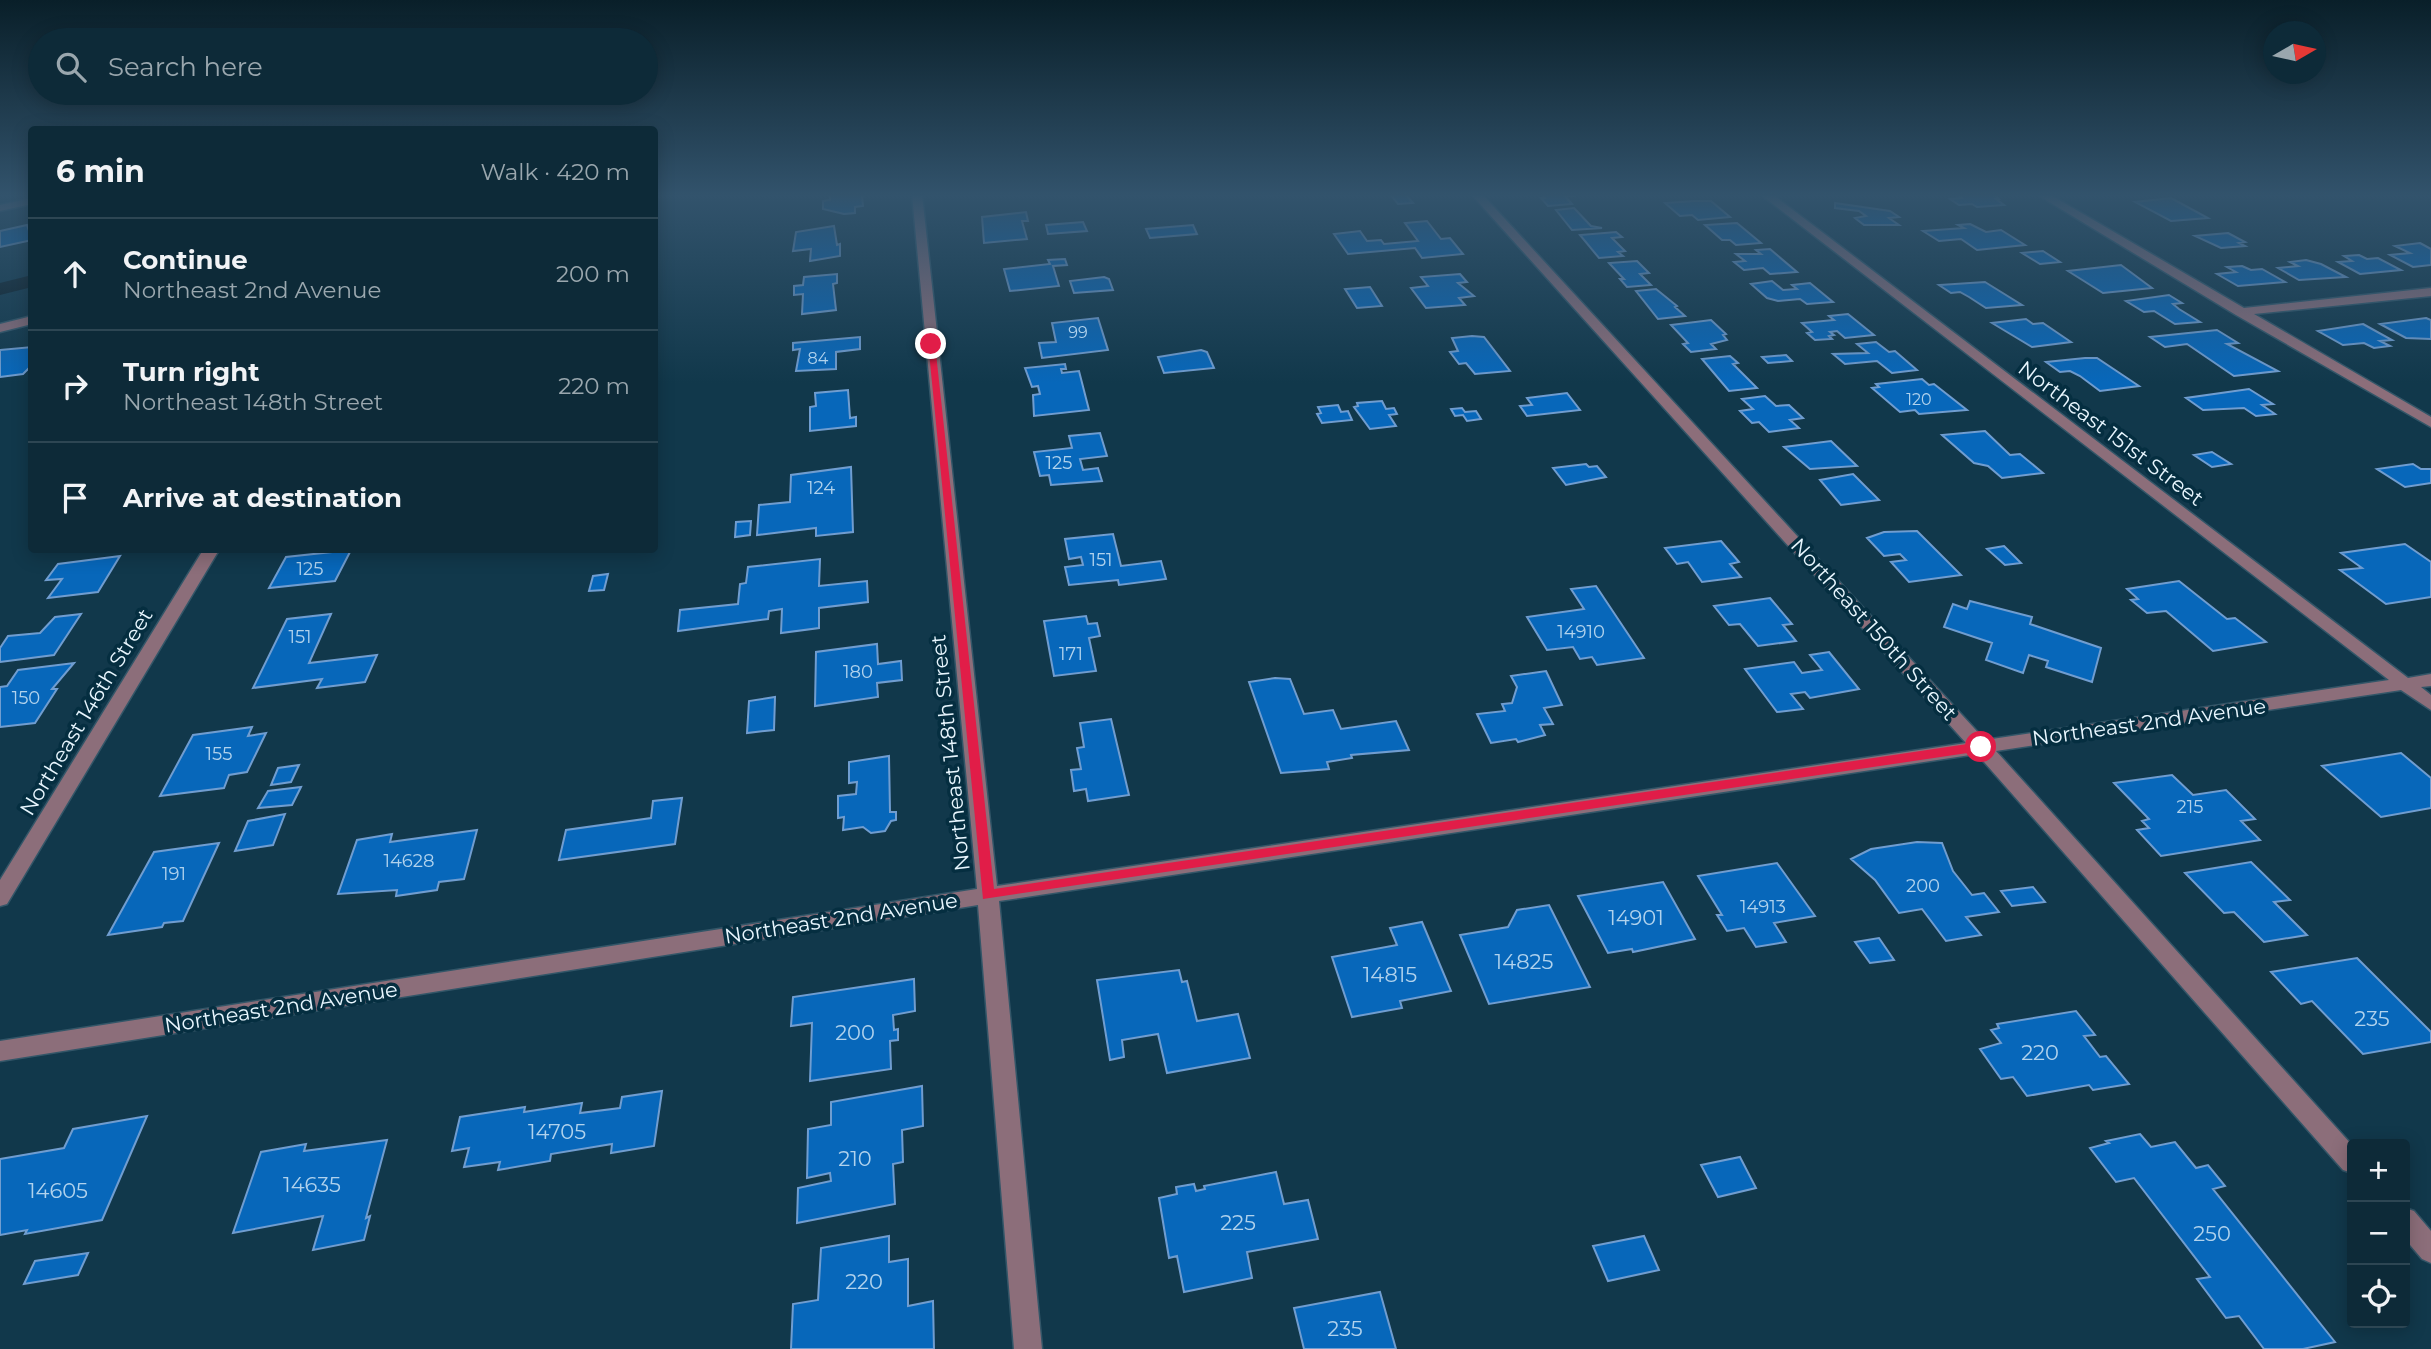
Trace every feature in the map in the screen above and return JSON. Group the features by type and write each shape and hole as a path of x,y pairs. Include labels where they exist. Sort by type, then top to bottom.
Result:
{"street":[{"name":"Northeast 148th Street","path":"922,257 988,895 1028,1349"},
{"name":"Northeast 150th Street","path":"1533,257 1981,747 2347,1156"},
{"name":"Northeast 151st Street","path":"1847,257 2431,704"},
{"path":"2147,257 2431,423"},
{"path":"2240,312 2431,292"},
{"path":"0,328 28,321"},
{"name":"Northeast 146th Street","path":"0,898 209,553"},
{"name":"Northeast 2nd Avenue","path":"0,1051 988,895 2431,680"},
{"path":"2410,1226 2431,1250"}],"building":[{"path":"810,257 834,257 810,261"},
{"path":"1740,257 1779,257 1797,272 1770,274 1763,268 1744,270 1734,262 1745,261"},
{"path":"2028,257 2052,257 2060,262 2040,264"},
{"path":"2346,257 2378,258 2401,270 2360,274 2338,262 2352,261"},
{"path":"2394,257 2431,257 2431,265 2413,267"},
{"path":"1065,259 1067,265 1053,266 1059,286 1010,291 1004,269 1050,264 1048,260"},
{"path":"2306,260 2321,264 2346,277 2299,280 2278,268 2298,266 2290,262"},
{"path":"1637,261 1649,273 1640,274 1651,285 1627,287 1620,279 1624,279 1609,263"},
{"path":"2121,265 2152,288 2103,293 2068,271"},
{"path":"2242,266 2251,270 2262,269 2285,282 2238,286 2217,274 2236,272 2227,267"},
{"path":"837,274 837,283 833,284 836,310 802,314 803,294 794,295 794,286 803,285 804,277"},
{"path":"1460,274 1467,282 1458,283 1474,296 1459,298 1465,305 1426,308 1411,288 1428,286 1421,277"},
{"path":"1104,277 1109,279 1113,290 1074,293 1070,281"},
{"path":"1772,281 1783,290 1797,289 1792,285 1810,283 1833,302 1807,304 1800,299 1778,301 1767,298 1751,284"},
{"path":"1985,282 2022,305 1986,308 1960,292 1951,293 1939,285"},
{"path":"1370,287 1382,306 1357,308 1345,289"},
{"path":"1656,289 1685,316 1658,319 1636,291"},
{"path":"2169,295 2182,303 2173,304 2200,322 2175,324 2154,311 2144,312 2126,301"},
{"path":"1848,314 1874,335 1845,338 1837,331 1830,332 1834,335 1829,336 1832,339 1815,340 1807,333 1812,332 1802,323 1834,320 1829,316"},
{"path":"1098,318 1108,350 1042,358 1039,343 1056,342 1052,323"},
{"path":"2426,318 2431,320 2431,339 2406,338 2380,324"},
{"path":"2026,319 2033,324 2043,323 2071,342 2032,347 1992,323"},
{"path":"1711,320 1726,334 1723,335 1727,340 1711,344 1716,349 1691,352 1683,344 1688,343 1671,325"},
{"path":"2363,324 2392,340 2380,341 2390,346 2374,348 2364,343 2343,345 2318,331"},
{"path":"2217,330 2238,343 2227,344 2278,371 2234,376 2187,344 2165,347 2150,337"},
{"path":"860,337 860,349 836,352 836,369 796,371 800,349 793,350 793,343"},
{"path":"1484,337 1510,371 1475,374 1466,363 1459,364 1450,352 1458,351 1452,338"},
{"path":"1876,342 1889,352 1895,351 1917,370 1892,373 1877,361 1845,364 1833,354 1868,353 1857,344"},
{"path":"28,347 28,369 23,374 0,377 0,350"},
{"path":"1201,350 1207,352 1214,368 1164,373 1158,357"},
{"path":"1786,355 1792,361 1768,363 1762,357"},
{"path":"1730,356 1738,363 1733,364 1757,388 1729,391 1702,359"},
{"path":"2097,358 2139,386 2100,391 2080,376 2070,371 2060,372 2046,362"},
{"path":"1065,364 1066,369 1061,369 1062,373 1079,371 1089,410 1034,416 1033,395 1040,394 1038,386 1032,387 1025,368"},
{"path":"1922,379 1929,385 1934,384 1967,410 1919,414 1915,410 1900,412 1872,388 1879,387 1876,384"},
{"path":"2249,389 2273,404 2262,405 2275,414 2256,416 2244,408 2203,410 2186,398"},
{"path":"848,390 850,418 856,417 856,426 810,431 810,407 816,406 815,393"},
{"path":"1567,393 1580,410 1527,416 1520,406 1532,405 1527,398"},
{"path":"1765,396 1776,406 1789,405 1803,418 1790,420 1799,428 1769,432 1759,422 1752,423 1740,411 1753,409 1742,399"},
{"path":"1382,401 1386,409 1394,408 1397,414 1389,415 1396,426 1370,429 1354,407 1358,406 1357,403"},
{"path":"1338,405 1341,412 1348,411 1352,420 1322,423 1317,414 1321,413 1318,407"},
{"path":"1462,408 1465,412 1476,411 1481,419 1467,421 1463,415 1455,416 1451,409"},
{"path":"1985,431 2010,455 2020,454 2043,473 2002,478 1988,466 1974,463 1942,435"},
{"path":"1100,433 1107,456 1080,459 1083,470 1098,468 1102,481 1051,485 1049,475 1040,476 1034,452 1072,448 1069,436"},
{"path":"1831,441 1857,466 1810,469 1784,447"},
{"path":"2212,452 2231,464 2212,467 2194,455"},
{"path":"1586,464 1589,467 1597,466 1606,477 1566,485 1553,468"},
{"path":"2413,464 2421,469 2431,469 2431,483 2405,487 2377,469"},
{"path":"851,467 853,532 816,536 816,528 757,535 759,505 790,502 791,475"},
{"path":"1853,474 1879,500 1841,505 1820,480"},
{"path":"751,521 750,535 735,537 736,522"},
{"path":"1917,531 1961,575 1909,582 1891,562 1906,560 1900,554 1884,556 1867,538 1884,532"},
{"path":"1113,534 1121,566 1161,561 1166,579 1119,585 1118,580 1069,585 1065,567 1083,565 1081,557 1069,559 1065,539"},
{"path":"1721,541 1739,562 1730,564 1741,577 1702,582 1688,562 1677,564 1665,548"},
{"path":"2405,544 2431,562 2431,597 2386,604 2340,570 2362,568 2341,553"},
{"path":"2004,546 2021,563 2005,565 1987,549"},
{"path":"349,553 335,581 269,588 286,557"},
{"path":"120,556 98,592 48,598 62,579 46,580 58,564"},
{"path":"820,559 819,586 867,581 868,602 819,608 819,628 781,633 782,609 769,611 768,619 678,631 680,610 738,604 740,584 746,583 748,567"},
{"path":"608,574 604,590 589,591 593,576"},
{"path":"2179,581 2227,619 2235,618 2266,642 2213,651 2166,611 2147,613 2131,600 2138,599 2127,589"},
{"path":"1596,586 1644,658 1597,665 1592,657 1580,659 1573,647 1547,650 1527,617 1584,609 1571,589"},
{"path":"1770,598 1792,624 1783,625 1796,641 1758,646 1740,624 1729,625 1714,606"},
{"path":"1970,601 2032,617 2030,624 2101,648 2092,682 2046,667 2048,661 2029,655 2023,673 1986,660 1992,643 1944,627 1953,604 1967,609"},
{"path":"81,614 54,655 0,662 0,648 8,636 40,633 55,617"},
{"path":"331,614 309,663 377,655 365,682 317,688 322,679 253,688 287,619"},
{"path":"1086,616 1088,624 1097,623 1100,636 1089,638 1096,671 1054,676 1044,621"},
{"path":"877,644 878,664 901,661 902,680 877,683 878,697 815,706 816,652"},
{"path":"1829,652 1859,689 1810,698 1805,692 1791,694 1803,709 1777,712 1745,669 1794,662 1802,673 1822,670 1810,655"},
{"path":"74,663 52,689 57,689 35,723 0,727 0,687 7,686 18,670"},
{"path":"1546,671 1562,705 1544,708 1553,724 1540,725 1545,735 1518,742 1516,739 1491,743 1477,714 1505,711 1502,704 1512,703 1517,687 1511,676"},
{"path":"1290,679 1304,714 1333,710 1341,729 1396,721 1409,750 1351,755 1352,758 1327,762 1329,769 1281,773 1249,682"},
{"path":"775,697 774,730 747,733 749,701"},
{"path":"1111,719 1129,795 1088,801 1086,789 1074,791 1071,770 1081,769 1077,748 1084,747 1080,723"},
{"path":"252,727 248,736 266,733 247,772 229,775 224,788 160,796 193,735"},
{"path":"2401,753 2431,778 2431,808 2381,817 2322,766"},
{"path":"889,756 890,812 896,812 896,820 891,821 885,831 871,833 863,827 843,830 844,817 838,818 838,796 856,794 857,782 849,783 849,762"},
{"path":"299,765 291,782 271,785 278,768"},
{"path":"2172,775 2193,795 2226,790 2255,819 2241,821 2260,840 2161,856 2137,830 2149,828 2142,821 2149,819 2114,783"},
{"path":"301,787 292,805 258,808 268,791"},
{"path":"682,798 675,844 559,860 566,830 651,818 653,801"},
{"path":"285,814 273,845 235,851 248,821"},
{"path":"477,830 464,879 439,882 437,890 396,896 397,890 338,894 357,840 392,834 390,842"},
{"path":"1917,842 1942,843 1953,871 1972,895 1984,893 1999,912 1966,917 1981,935 1946,941 1922,909 1899,913 1875,880 1851,859 1871,849"},
{"path":"219,843 183,921 108,935 154,852"},
{"path":"2251,862 2290,900 2274,902 2307,935 2264,942 2234,912 2224,913 2185,873"},
{"path":"1777,863 1815,916 1774,923 1786,942 1756,947 1744,928 1727,931 1717,915 1722,915 1698,876"},
{"path":"1663,882 1695,939 1633,952 1632,949 1608,953 1578,896"},
{"path":"2033,887 2045,902 2012,906 2001,891"},
{"path":"1549,905 1590,987 1489,1004 1460,935 1508,927 1517,910"},
{"path":"1422,922 1451,991 1400,1001 1402,1008 1352,1017 1332,957 1397,945 1390,928"},
{"path":"1879,938 1894,960 1870,963 1855,942"},
{"path":"2357,958 2431,1032 2431,1042 2363,1054 2312,1001 2301,1004 2271,972"},
{"path":"1179,970 1182,982 1187,981 1197,1021 1238,1014 1250,1058 1167,1073 1158,1034 1122,1040 1124,1057 1110,1060 1097,980"},
{"path":"914,979 915,1011 893,1015 894,1030 898,1029 898,1040 890,1041 891,1069 810,1081 812,1023 791,1026 793,997"},
{"path":"2076,1011 2095,1035 2084,1036 2100,1057 2106,1056 2129,1084 2093,1090 2089,1085 2027,1096 2013,1077 2001,1079 1980,1049 2001,1043 1991,1030 1999,1028 1997,1024"},
{"path":"922,1086 923,1126 902,1130 903,1162 893,1164 895,1204 797,1223 798,1188 831,1181 830,1173 807,1178 808,1129 831,1125 831,1102"},
{"path":"662,1091 654,1146 611,1153 612,1144 551,1154 550,1161 498,1170 500,1162 464,1167 469,1148 452,1151 460,1117 525,1107 524,1112 582,1103 580,1113 620,1108 622,1097"},
{"path":"147,1116 102,1220 25,1234 27,1230 0,1235 0,1159 64,1148 73,1129"},
{"path":"2140,1134 2151,1147 2175,1142 2196,1168 2208,1165 2225,1186 2213,1189 2335,1342 2303,1349 2264,1349 2239,1316 2226,1318 2197,1279 2210,1277 2134,1178 2116,1182 2090,1148 2109,1143 2106,1141"},
{"path":"387,1140 366,1218 370,1216 364,1240 313,1250 323,1216 233,1233 261,1152 306,1144 304,1151"},
{"path":"1740,1157 1756,1188 1718,1197 1701,1165"},
{"path":"1276,1172 1284,1204 1308,1200 1318,1239 1247,1252 1252,1278 1184,1292 1177,1256 1169,1258 1159,1198 1177,1194 1176,1187 1194,1184 1196,1191 1205,1189 1204,1186"},
{"path":"889,1236 889,1262 908,1259 908,1306 933,1301 934,1349 791,1349 793,1304 818,1300 821,1248"},
{"path":"1644,1236 1659,1270 1608,1281 1593,1246"},
{"path":"88,1253 78,1275 24,1284 35,1261"},
{"path":"1380,1292 1396,1349 1304,1349 1294,1308"}],"waterway":[{"path":"0,289 28,282"}],"route":[{"path":"931,344 988,895 1981,747"}]}
